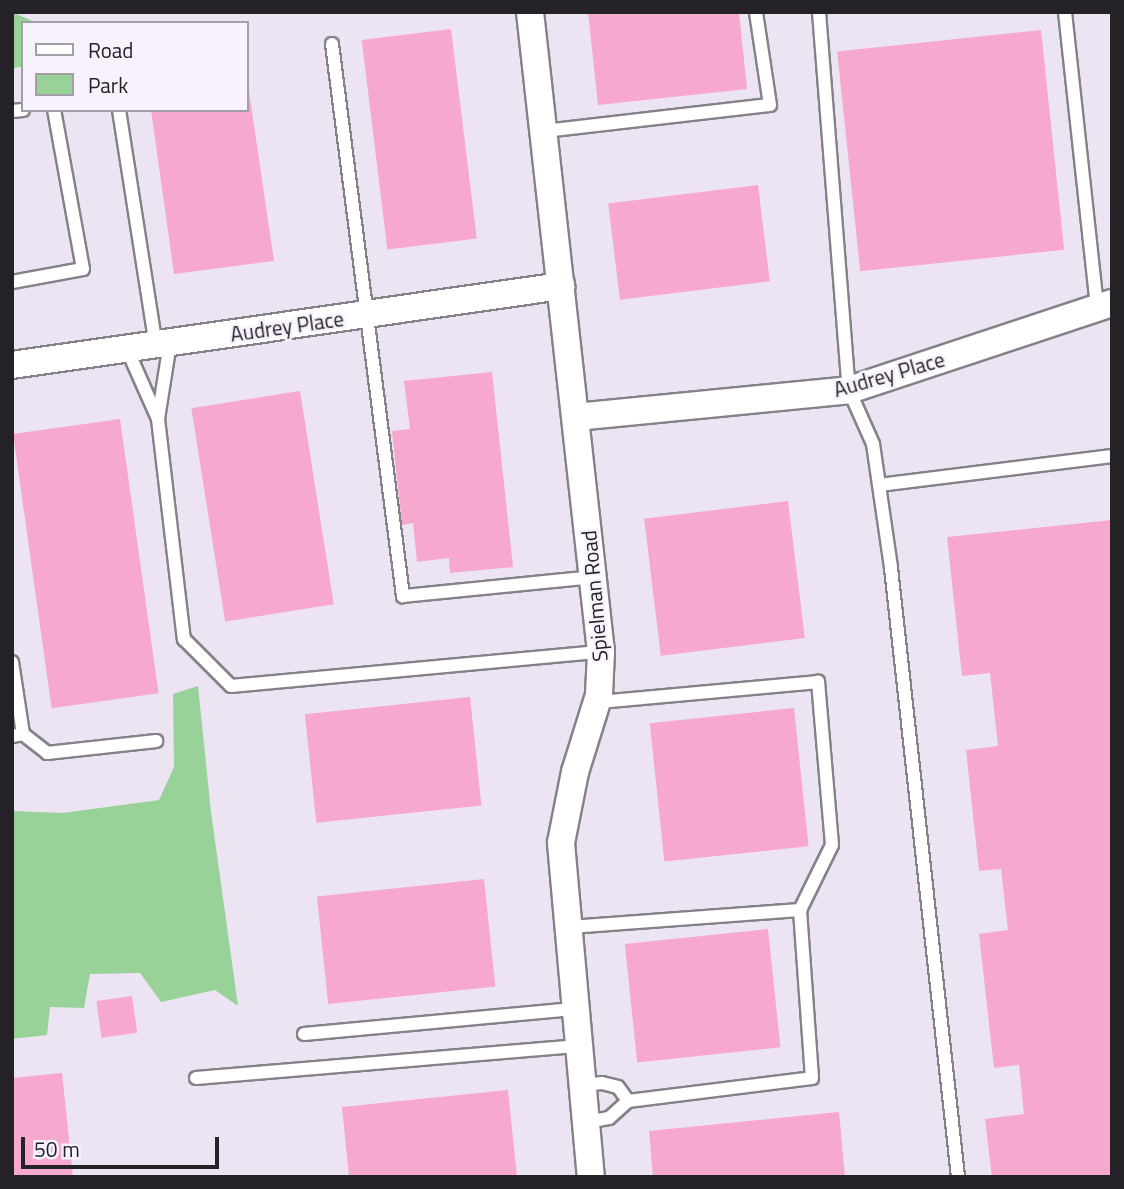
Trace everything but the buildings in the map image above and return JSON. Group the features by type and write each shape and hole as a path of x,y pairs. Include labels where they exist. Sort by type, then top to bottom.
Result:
{"street":[{"name":"Spielman Road","path":"530,12 601,652 597,702 575,772 561,843 591,1177"},
{"name":"Audrey Place","path":"12,365 561,286"},
{"name":"Audrey Place","path":"576,417 849,390 1104,305"}],"lane":[{"path":"544,131 770,105 757,12"},
{"path":"819,12 849,390 873,443 891,568 958,1177"},
{"path":"1065,12 1104,305"},
{"path":"332,44 402,596 594,577"},
{"path":"12,282 83,269 54,112"},
{"path":"119,112 163,344 158,419 184,639 231,686 601,652"},
{"path":"127,349 158,419"},
{"path":"879,485 1112,456"},
{"path":"12,662 18,735 47,752 156,741"},
{"path":"586,1122 609,1118 628,1101 812,1078 800,910 832,845 818,682 597,702"},
{"path":"569,928 800,910"},
{"path":"304,1034 576,1009"},
{"path":"195,1078 579,1046"},
{"path":"583,1085 601,1083 618,1087 628,1101"}],"shaded area":[{"path":"12,12 1112,12 1112,1177 12,1177"}],"green space":[{"path":"12,12 32,21 21,21 21,67 12,69"},
{"path":"198,686 211,812 238,1006 215,990 161,1002 140,973 90,974 84,1008 50,1007 47,1035 12,1039 12,811 63,813 159,800 174,767 173,694"}]}
